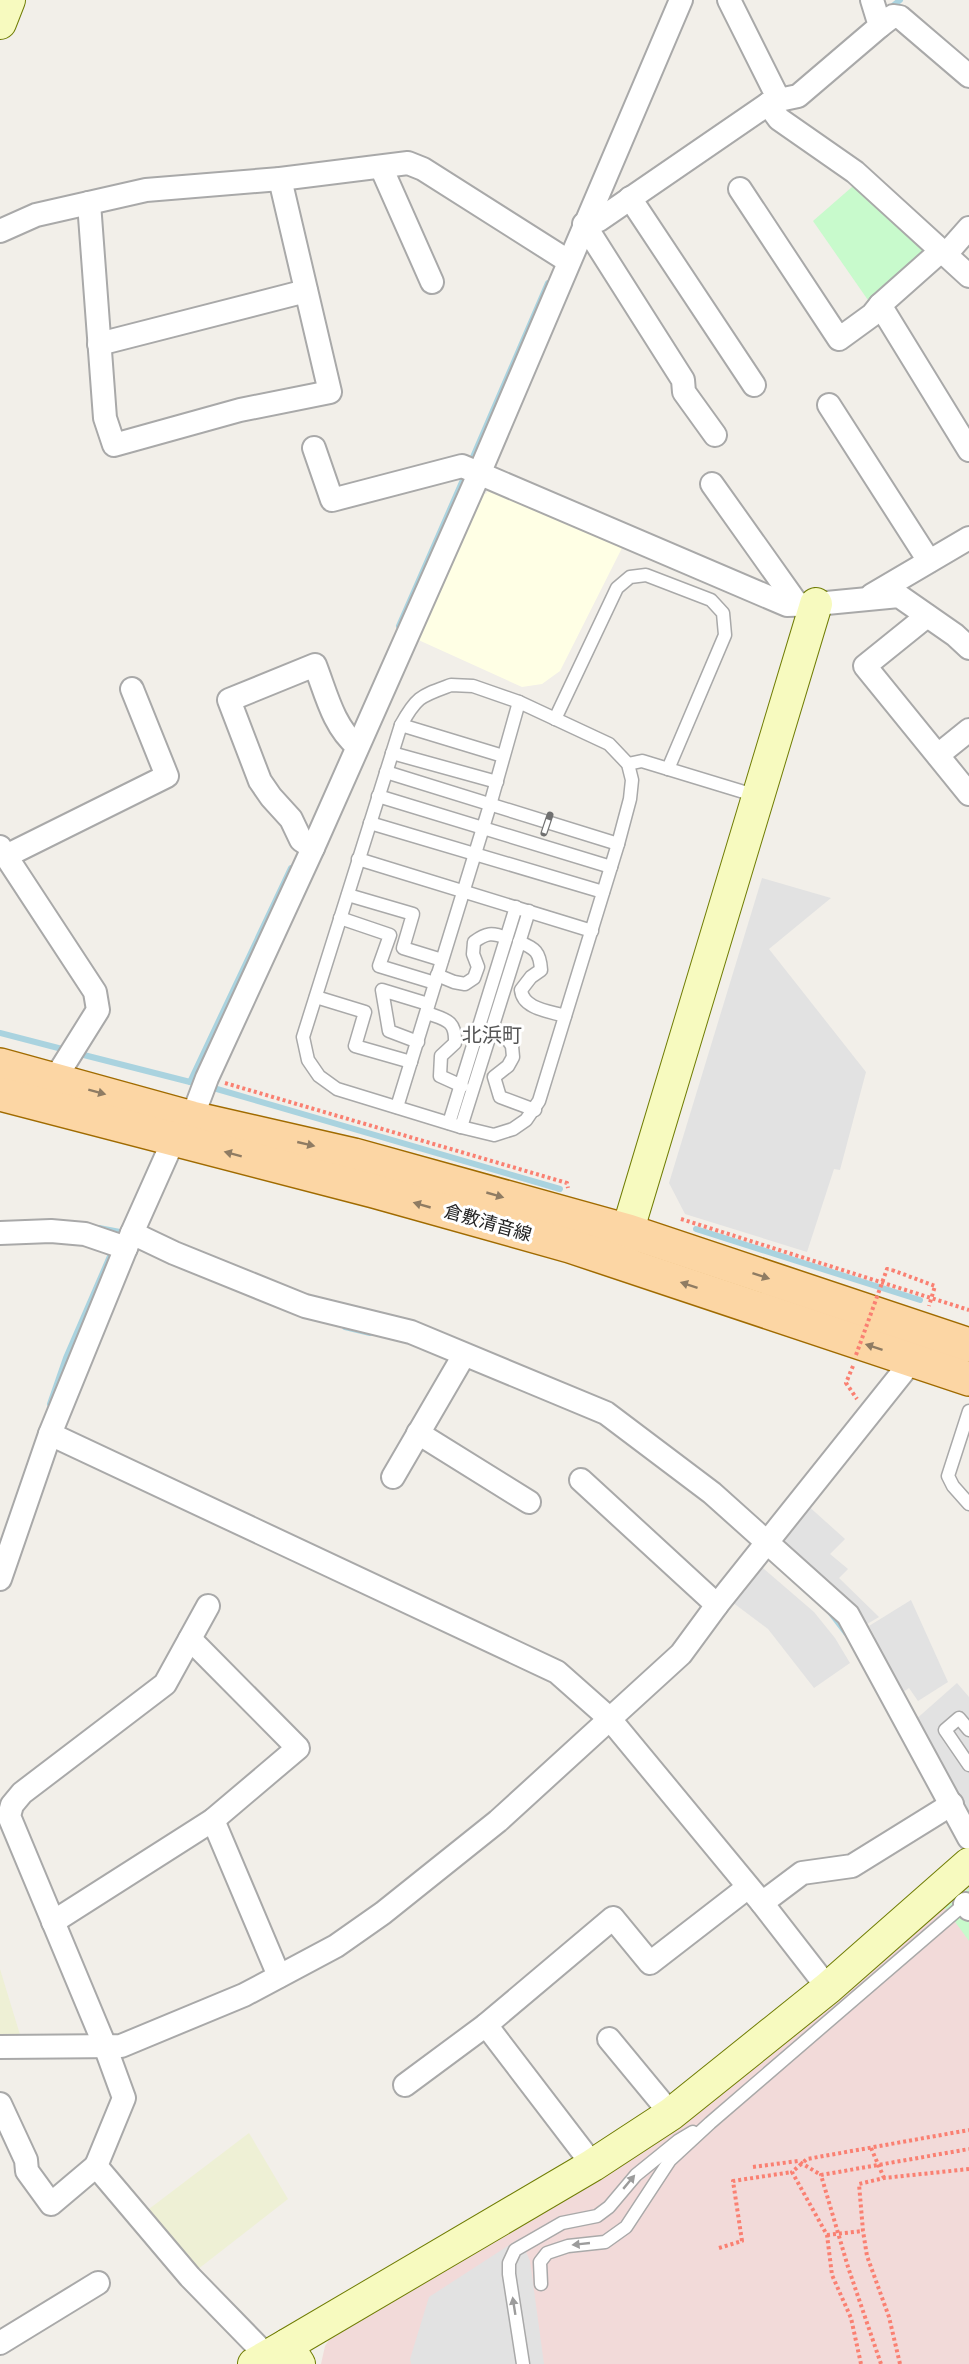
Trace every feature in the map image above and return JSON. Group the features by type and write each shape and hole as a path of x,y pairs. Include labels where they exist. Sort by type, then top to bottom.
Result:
{"main road":[{"name":"倉敷清音線","path":"0,1065 59,1073 194,1108 374,1191 623,1247 969,1345"},
{"name":"倉敷清音線","path":"0,1094 59,1073"},
{"name":"倉敷清音線","path":"623,1247 904,1357 969,1379"}],"street":[{"path":"0,1579 50,1434 122,1242 194,1108 307,843 568,261 681,0"},
{"path":"729,0 787,126 855,172 969,276"},
{"path":"584,224 633,202 774,102 798,96 877,15 900,17 969,76"},
{"path":"0,231 36,215 146,190 408,164 423,169 568,261"},
{"path":"381,167 432,282"},
{"path":"89,203 105,418 114,445 240,410 330,392 280,178"},
{"path":"740,189 839,339 872,315 880,305 969,228"},
{"path":"633,202 754,385"},
{"path":"584,224 683,380 684,392 715,435"},
{"path":"99,344 306,291"},
{"path":"880,305 969,450"},
{"path":"829,405 929,561"},
{"path":"314,448 332,500 462,466 787,605 899,596 969,648"},
{"path":"712,484 807,604"},
{"path":"866,599 969,537"},
{"path":"623,1247 757,796 807,604"},
{"path":"927,616 865,666 969,794"},
{"path":"307,843 260,781 229,700 315,665 336,721 352,742"},
{"path":"59,1073 98,1010 95,992 3,851 167,776 132,689"},
{"path":"938,755 969,730"},
{"path":"0,1233 51,1231 85,1234 174,1253 305,1306 411,1332 606,1413 712,1493 848,1615 969,1838"},
{"path":"393,1477 464,1355"},
{"path":"0,2047 121,2046 244,1995 336,1946 383,1913 498,1821 681,1654 717,1605 903,1372 904,1357"},
{"path":"418,1433 529,1502"},
{"path":"50,1434 538,1661 557,1672 609,1718 755,1895 828,1988"},
{"path":"581,1480 717,1605"},
{"path":"0,2104 26,2160 27,2171 44,2209 96,2166 124,2098 105,2046 4,1809 165,1684 208,1606"},
{"path":"53,1922 213,1820 298,1748 190,1640"},
{"path":"405,2085 486,2025 613,1918 650,1963 755,1895 802,1873 852,1866 952,1804"},
{"path":"213,1820 279,1976"},
{"path":"96,2166 190,2277 277,2357 593,2165 671,2114 828,1988 969,1864"},
{"path":"486,2025 593,2165"},
{"path":"609,2039 671,2114"},
{"path":"0,2343 98,2283"}],"lane":[{"path":"555,719 617,588 630,577 646,575 711,600 723,613 725,635 668,768"},
{"path":"451,685 473,686 519,702 609,744 628,764 632,780 630,799 618,844 535,1110 513,1129 494,1135 337,1089 319,1076 308,1060 303,1037 401,725 413,703 429,693 451,685"},
{"path":"397,1107 490,806 519,702"},
{"path":"401,725 503,756"},
{"path":"392,753 496,782"},
{"path":"628,764 642,761 757,796"},
{"path":"386,772 618,844"},
{"path":"378,796 611,867"},
{"path":"370,823 603,892"},
{"path":"358,859 592,932"},
{"path":"348,895 413,914 403,948 442,960"},
{"path":"455,1125 462,1086 516,907"},
{"path":"455,1125 492,1032 529,911"},
{"path":"340,918 390,935 379,966 465,984 474,978 478,967 473,954 474,942 484,934 496,934 506,938"},
{"path":"519,942 532,948 540,958 541,970 531,977 521,990 522,998 528,1004 565,1016"},
{"path":"418,1042 390,1031 382,990 428,1009 448,1021 456,1031 455,1043 441,1056 440,1076 462,1086"},
{"path":"316,997 365,1012 355,1046 411,1062"},
{"path":"492,1032 506,1037 512,1046 513,1057 508,1066 494,1077 500,1097 535,1110"},
{"path":"969,1411 948,1476 952,1486 969,1504"},
{"path":"969,1730 959,1718 945,1730 969,1765"},
{"path":"541,2284 540,2262 547,2253 568,2246 605,2242 626,2227 670,2160 710,2123 968,1904"},
{"path":"523,2364 509,2274 509,2264 515,2250 562,2223 597,2216 609,2207 636,2175 678,2141 710,2123"}],"path":[{"path":"194,1108 567,1183 569,1191"},
{"path":"671,1216 969,1310"},
{"path":"856,1355 887,1269 935,1286 927,1312"},
{"path":"849,1376 846,1383 855,1398"},
{"path":"719,2248 742,2241 733,2181 792,2172 807,2159 969,2130"},
{"path":"871,2148 884,2178"},
{"path":"753,2167 798,2161 821,2175 969,2149"},
{"path":"900,2364 889,2317 867,2256 859,2184 884,2178 969,2169"},
{"path":"792,2172 827,2235 832,2275 850,2318 861,2364"},
{"path":"821,2175 848,2266 881,2364"},
{"path":"827,2235 863,2232"}],"shaded area":[{"path":"489,488 624,544 560,671 542,684 522,687 414,638 479,491 486,494"},
{"path":"762,878 831,898 769,949 866,1072 840,1170 834,1169 807,1252 685,1214 669,1183"},
{"path":"806,1504 845,1539 830,1554 848,1569 839,1578 879,1617 862,1627 774,1541"},
{"path":"757,1563 814,1612 835,1638 850,1663 814,1688 768,1629 728,1599"},
{"path":"911,1600 948,1682 918,1701 909,1688 900,1694 869,1640 875,1637 869,1626"},
{"path":"957,1683 969,1697 969,1818 914,1721"},
{"path":"969,1880 969,2364 321,2364 325,2346 331,2337 648,2144"},
{"path":"0,1969 21,2038 0,2042"},
{"path":"249,2133 288,2199 193,2273 145,2212"},
{"path":"520,2238 530,2261 544,2364 411,2364 410,2359 429,2297"}],"green space":[{"path":"860,180 934,249 870,303 813,221"},
{"path":"969,1888 969,1941 945,1908"}],"waterway":[{"path":"888,10 900,0"},
{"path":"470,464 548,283"},
{"path":"399,626 466,473"},
{"path":"190,1082 291,868"},
{"path":"0,1033 66,1050"},
{"path":"76,1053 194,1083"},
{"path":"210,1087 560,1189"},
{"path":"99,1228 125,1233"},
{"path":"696,1229 920,1300"},
{"path":"50,1404 66,1358 114,1247"},
{"path":"345,1327 370,1333"},
{"path":"830,1612 846,1633"}],"railway":[{"path":"544,833 550,815"}],"district":[{"name":"北浜町","path":"492,1035"}]}
